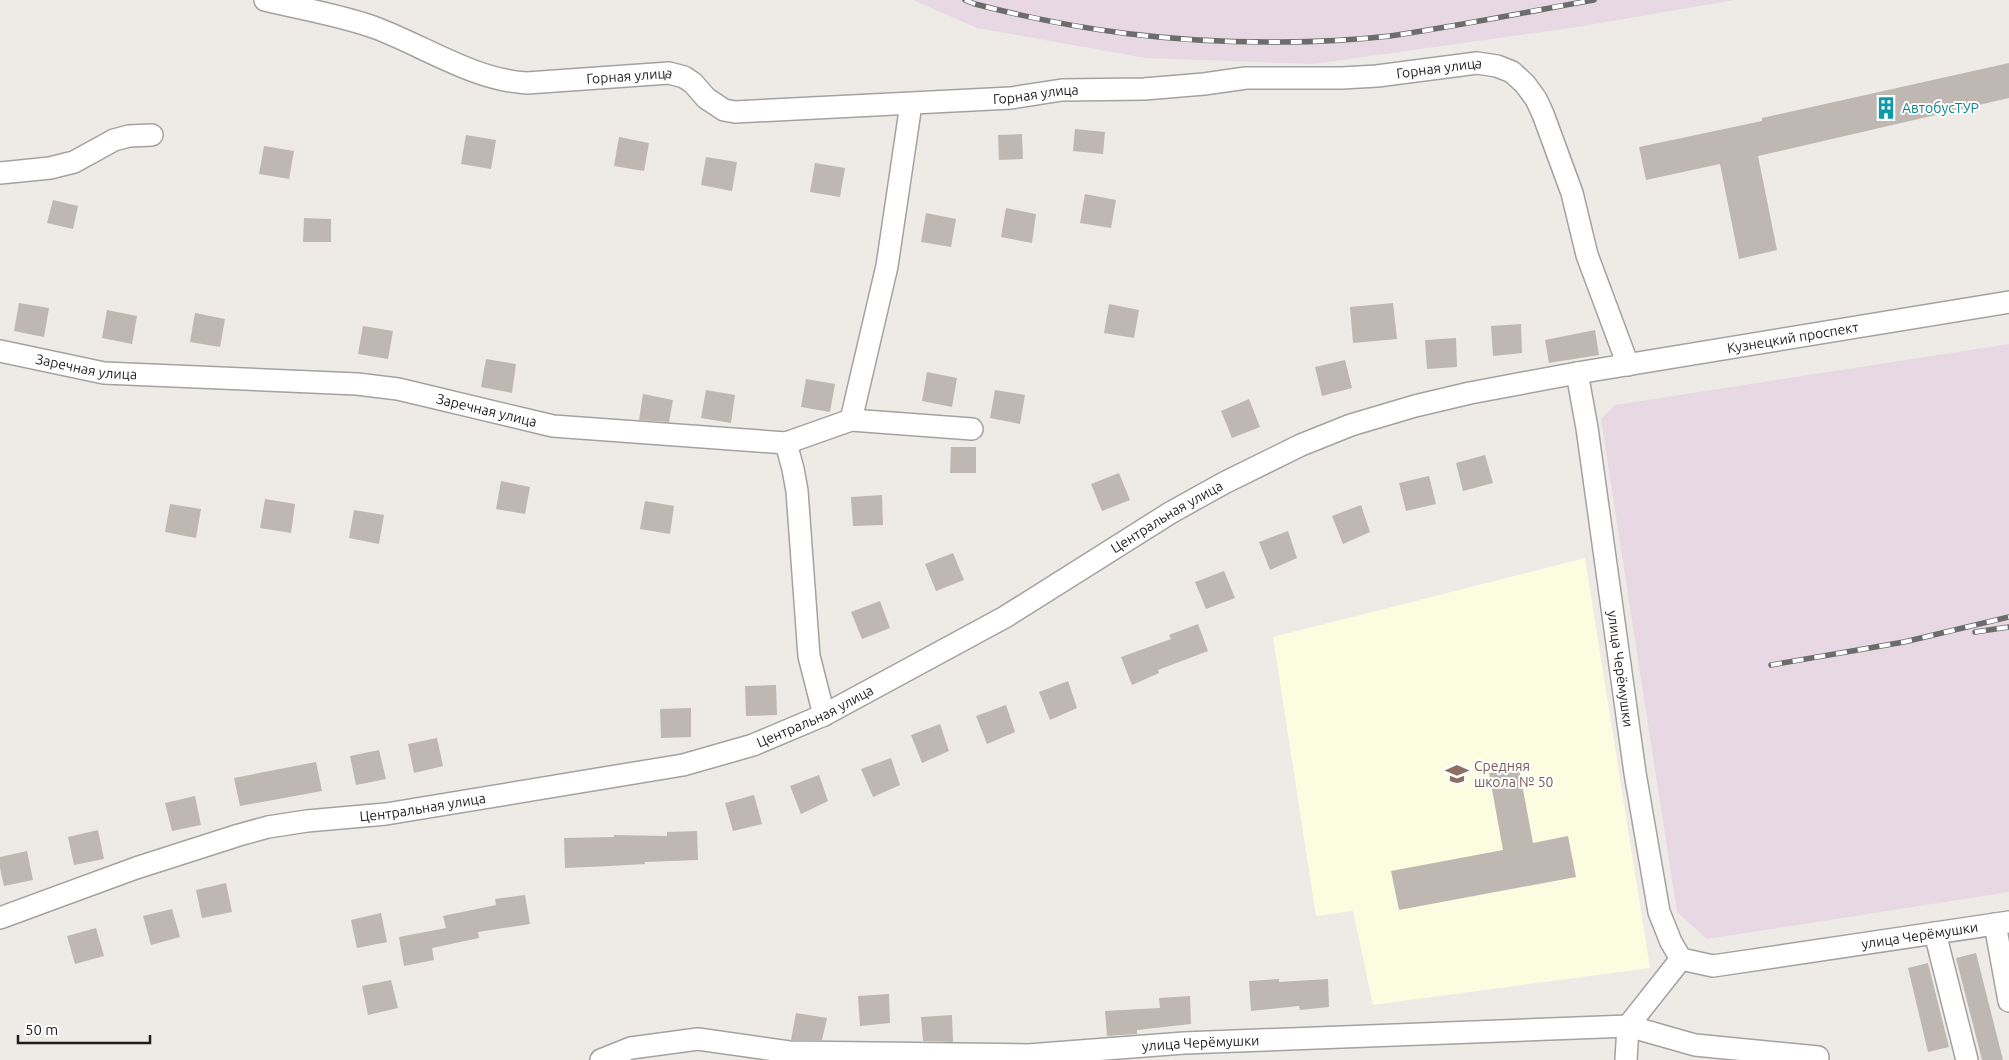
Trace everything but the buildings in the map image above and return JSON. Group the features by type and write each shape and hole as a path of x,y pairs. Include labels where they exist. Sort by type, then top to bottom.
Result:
{"street":[{"name":"Горная улица","path":"265,0 344,18 376,28 468,69 508,82 527,83 670,74 684,77 693,83 706,98 724,110 735,112 1011,98 1062,90 1144,88 1204,84 1246,78 1377,76 1477,63 1497,66 1512,72 1525,84 1536,99 1543,114 1572,193 1586,255 1628,365"},
{"path":"851,420 887,266 911,104"},
{"path":"0,173 50,168 74,162 114,140 129,136 152,135"},
{"name":"Кузнецкий проспект","path":"1577,373 2009,302"},
{"name":"Заречная улица","path":"0,351 104,373 357,384 398,389 553,426 786,443 851,420 972,429"},
{"name":"Центральная улица","path":"0,918 136,868 254,831 308,821 386,814 683,766 754,745 824,714 1005,618 1170,513 1268,460 1351,425 1415,406 1470,393 1577,373"},
{"name":"улица Черёмушки","path":"1577,373 1635,773 1659,912 1671,942 1681,959 1713,966 2002,923"},
{"path":"786,443 794,469 797,491 809,656 824,714"},
{"path":"2002,923 2009,1001"},
{"path":"1935,933 1967,1060"},
{"path":"1626,1060 1628,1026 1681,959"},
{"name":"улица Черёмушки","path":"601,1060 631,1048 698,1039 789,1052 1028,1055 1184,1043 1628,1026 1695,1045 1818,1057"}],"shaded area":[{"path":"913,0 1734,0 1578,27 1313,64 1146,58 977,28"},
{"path":"2009,344 2009,892 1707,939 1677,912 1601,419 1615,405"},
{"name":"Средняя школа № 50","path":"1585,558 1650,968 1373,1005 1353,911 1316,916 1273,637"}],"railway":[{"path":"965,0 1014,13 1126,34 1241,42 1363,39 1390,36 1594,0"},
{"path":"1771,665 1904,642 2009,617"},
{"path":"1975,632 2009,627"}],"place":[{"name":"АвтобусТУР","path":"1886,108"},
{"name":"Средняя школа № 50","path":"1457,774"}]}
